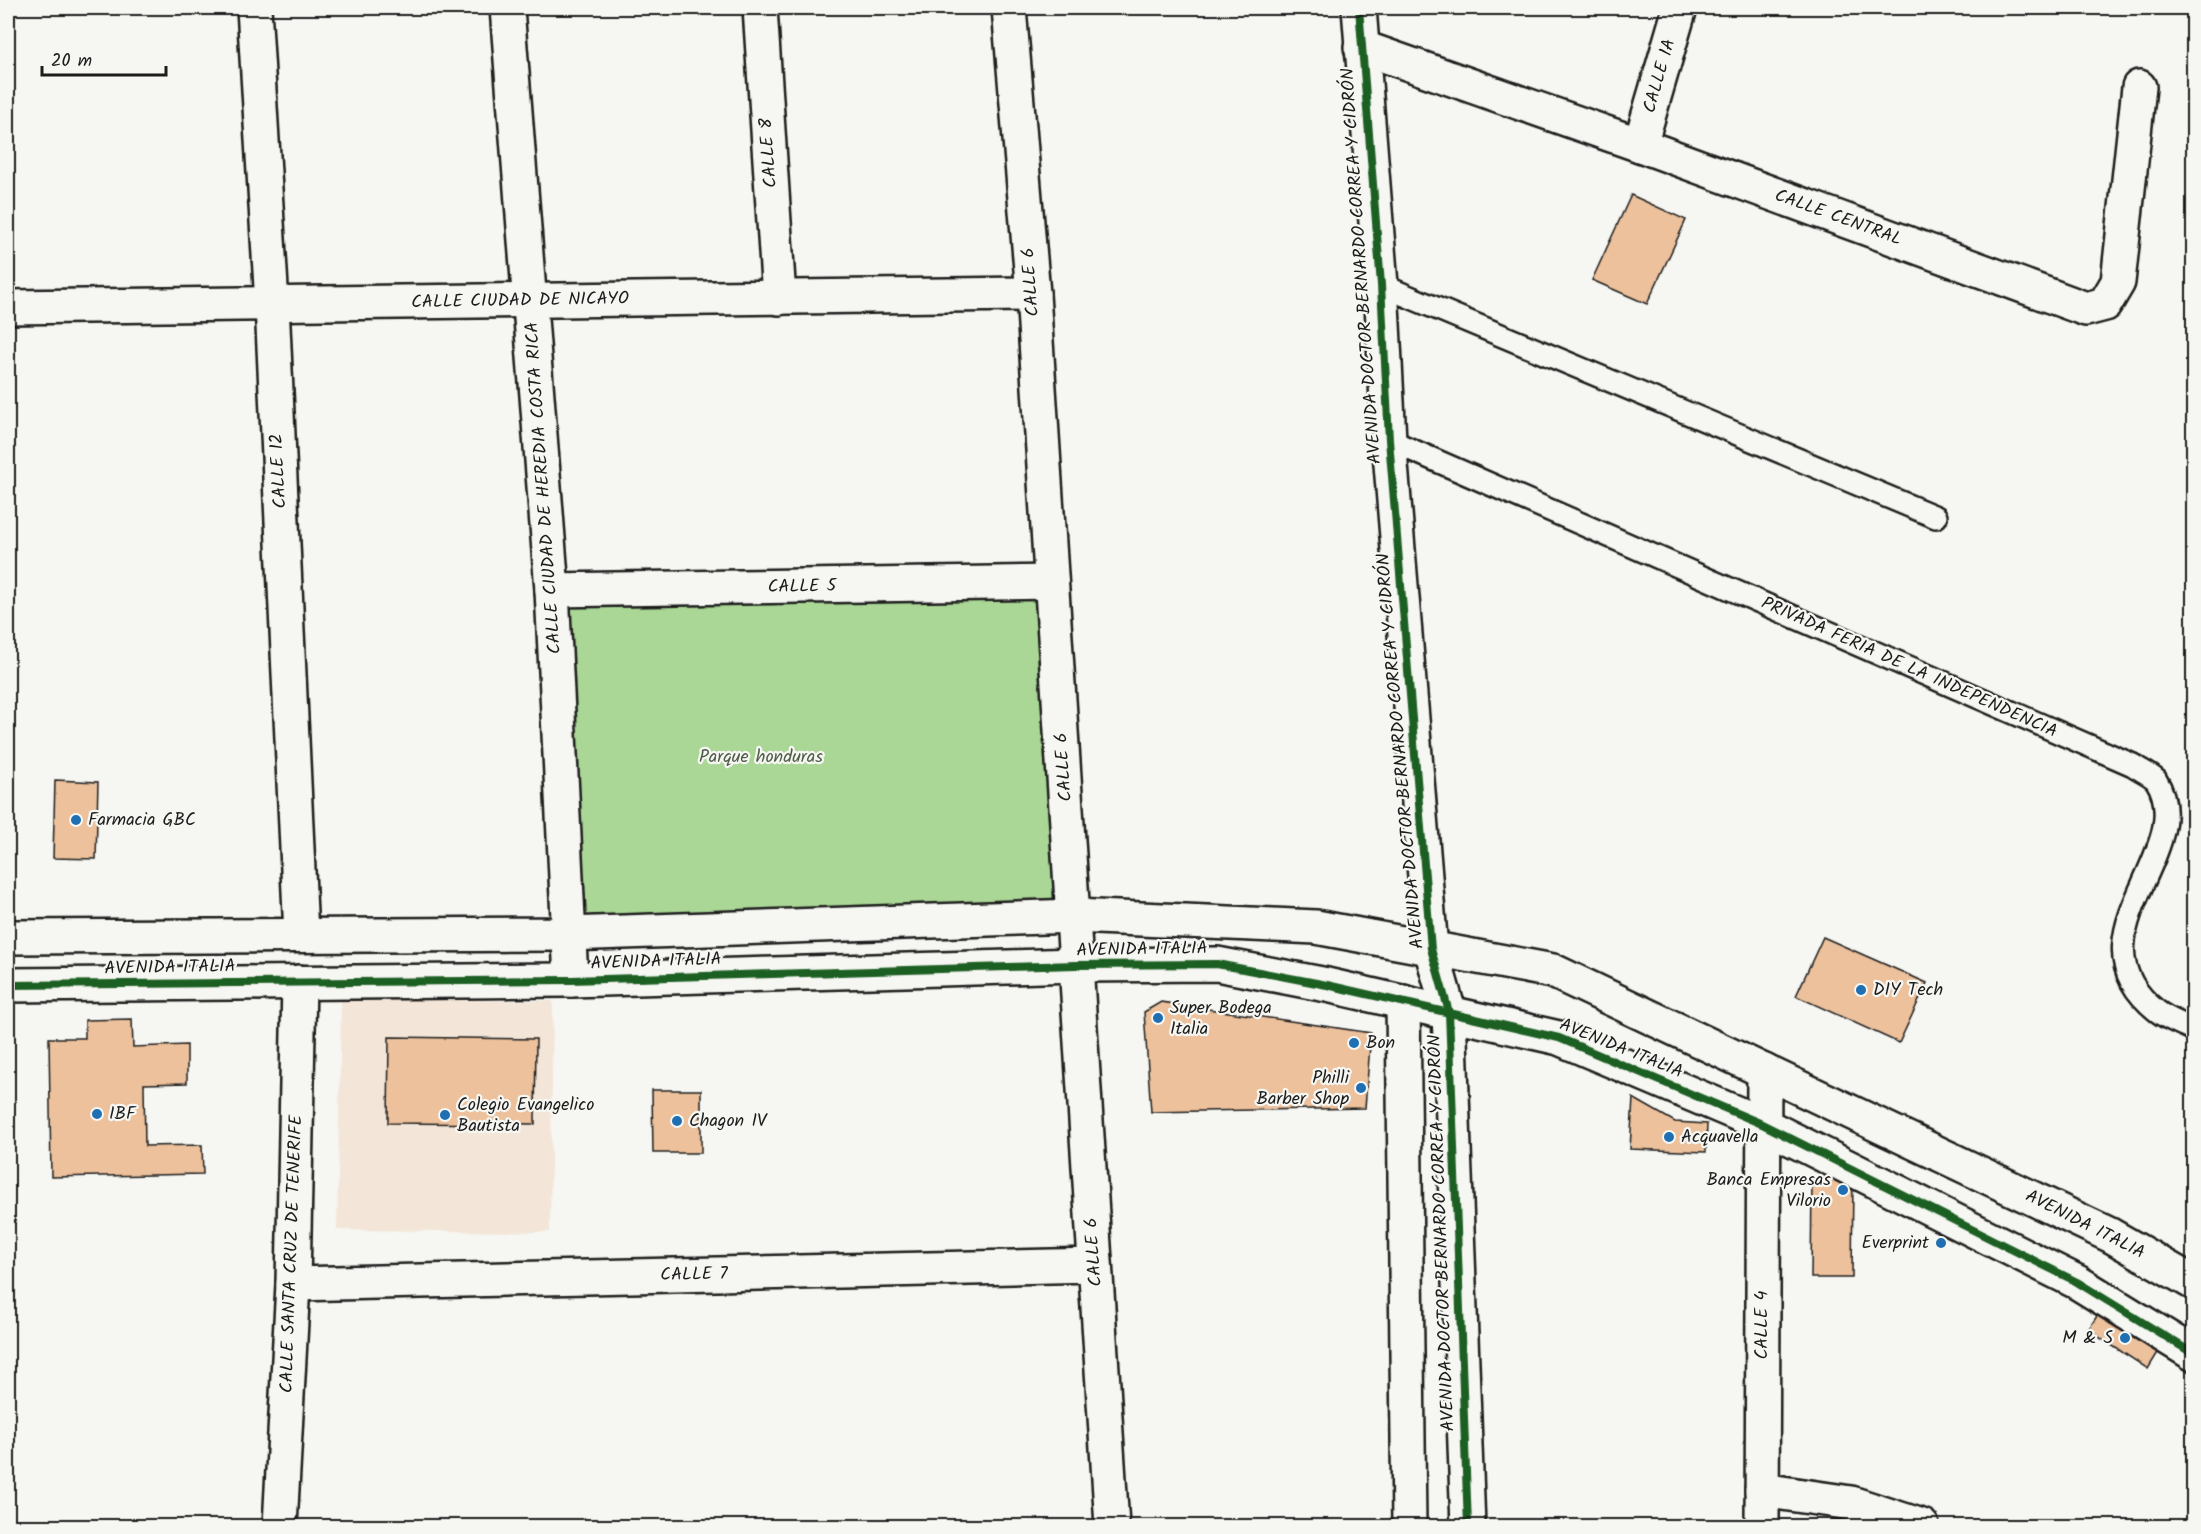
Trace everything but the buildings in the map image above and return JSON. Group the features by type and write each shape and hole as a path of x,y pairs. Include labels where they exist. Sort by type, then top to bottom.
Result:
{"street":[{"name":"CALLE 12","path":"254,8 272,304 301,935"},
{"name":"CALLE CIUDAD DE HEREDIA COSTA RICA","path":"507,8 532,301 552,590 571,980"},
{"name":"CALLE 8","path":"760,8 779,298"},
{"name":"CALLE 6","path":"1009,8 1033,294 1112,1527"},
{"name":"AVENIDA DOCTOR BERNARDO CORREA Y CIDRÓN","path":"1359,8 1381,285 1389,440 1431,949 1449,1012 1468,1527"},
{"name":"CALLE 1A","path":"1640,145 1680,8"},
{"name":"CALLE CENTRAL","path":"1361,47 1640,145 2086,309 2105,304 2118,282 2139,87"},
{"name":"CALLE CIUDAD DE NICAYO","path":"8,307 1033,294"},
{"name":"CALLE 5","path":"552,590 1051,582"},
{"name":"AVENIDA ITALIA","path":"8,937 568,934 1074,916 1316,927 1552,971 2109,1235 2193,1283"},
{"name":"AVENIDA DOCTOR BERNARDO CORREA Y CIDRÓN","path":"1409,1527 1402,1002 1431,949"},
{"name":"AVENIDA ITALIA","path":"8,985 571,980 1076,965 1217,964 1449,1012 1560,1038 1762,1124 2077,1282 2193,1354"},
{"name":"CALLE SANTA CRUZ DE TENERIFE","path":"280,1527 293,1284 299,982"},
{"name":"CALLE 4","path":"1762,1527 1764,1071"},
{"name":"CALLE 7","path":"293,1284 1095,1265"},
{"path":"1762,1490 1851,1503 1922,1527"}],"lane":[{"path":"1381,285 1936,518"},
{"name":"PRIVADA FERIA DE LA INDEPENDENCIA","path":"1389,440 2133,765 2155,778 2169,798 2174,822 2169,846 2126,941 2127,966 2137,991 2158,1012 2193,1030"}],"shaded area":[{"name":"Colegio Evangelico Bautista","path":"341,999 553,1001 550,1232 337,1230"}],"green space":[{"name":"Parque honduras","path":"1051,582 1074,916 568,934 552,590"}],"cycle path":[{"path":"1359,8 1381,285 1389,440 1431,949 1449,1012 1468,1526"},
{"path":"8,985 571,980 1076,965 1217,964 1327,985 1559,1038 1762,1124 2077,1282 2194,1354"}],"place":[{"name":"Farmacia GBC","path":"76,820"},
{"name":"DIY Tech","path":"1861,990"},
{"name":"Super Bodega Italia","path":"1158,1018"},
{"name":"Bon","path":"1354,1043"},
{"name":"Philli Barber Shop","path":"1361,1088"},
{"name":"IBF","path":"97,1114"},
{"name":"Colegio Evangelico Bautista","path":"445,1115"},
{"name":"Chagon IV","path":"677,1121"},
{"name":"Acquavella","path":"1669,1137"},
{"name":"Banca Empresas Vilorio","path":"1843,1190"},
{"name":"Everprint","path":"1941,1243"},
{"name":"M & S","path":"2125,1338"}]}
